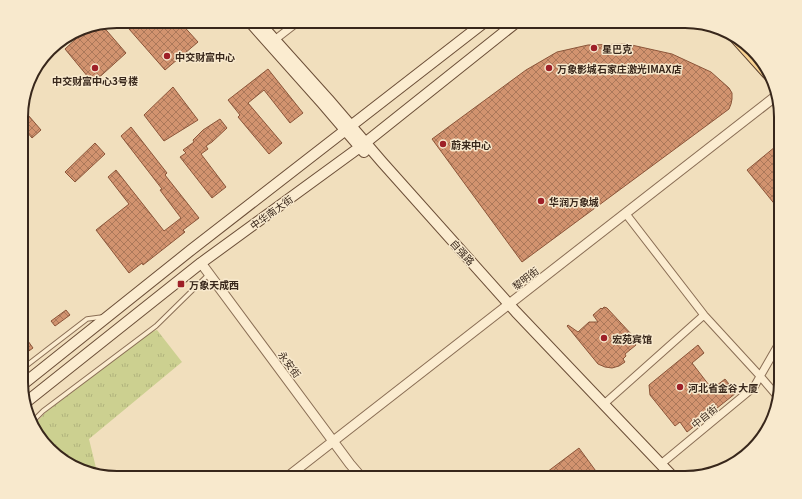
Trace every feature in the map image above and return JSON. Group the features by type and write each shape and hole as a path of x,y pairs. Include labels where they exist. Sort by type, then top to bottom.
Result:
{"main road":[{"name":"自强路","path":"257,28 272,42 507,306 659,471"},
{"name":"自强路","path":"263,28 272,42"},
{"name":"中华南大街","path":"28,380 348,128 469,28"},
{"name":"中华南大街","path":"30,399 201,263 362,144 509,28"},
{"name":"自强路","path":"507,306 668,471"}],"street":[{"path":"272,42 290,28"},
{"name":"黎明街","path":"295,471 772,99"},
{"path":"626,214 704,315 773,392"},
{"name":"永安街","path":"201,263 356,471"},
{"path":"604,404 704,315"},
{"name":"中自街","path":"661,464 754,387 774,352"}],"lane":[{"path":"36,418 43,411 156,326 209,274"},
{"path":"28,364 88,319 109,316"}],"green space":[{"path":"157,330 182,362 89,439 96,468 77,462 67,456 50,441 37,422 46,412 151,332"}],"building":[{"name":"中交财富中心","path":"128,28 185,28 198,42 165,70"},
{"name":"中交财富中心3号楼","path":"105,29 126,53 93,83 65,49 78,38 94,31"},
{"name":"华润万象城","path":"627,44 672,54 711,72 729,88 732,93 729,109 522,262 432,139 526,70 557,52 588,45"},
{"path":"268,69 303,113 290,123 264,90 248,103 282,143 269,154 238,117 240,115 228,100"},
{"path":"173,87 198,120 164,141 144,115"},
{"path":"28,115 41,130 32,138 28,133"},
{"path":"220,119 227,128 206,146 208,149 201,154 226,187 212,198 180,157 186,153 183,150 194,142 193,140 203,130"},
{"path":"131,127 167,173 165,175 199,218 183,230 185,232 143,265 142,263 129,273 96,230 129,204 108,177 116,170 164,231 181,218 160,190 162,189 121,136"},
{"path":"95,143 105,154 75,182 65,172"},
{"path":"774,148 774,203 747,170"},
{"name":"宏苑宾馆","path":"604,307 607,308 633,336 631,339 636,345 625,354 626,356 623,359 625,362 612,368 598,364 567,326 568,325 578,332 589,322 598,322 593,315"},
{"path":"66,310 70,315 55,326 51,321"},
{"path":"28,341 33,348 28,352"},
{"name":"河北省金谷大厦","path":"698,345 704,353 692,363 712,389 725,379 736,393 687,432 680,422 675,426 650,395 649,385"},
{"path":"579,448 596,471 548,471"}],"place":[{"name":"星巴克","path":"594,48"},
{"name":"中交财富中心","path":"167,56"},
{"name":"中交财富中心3号楼","path":"95,68"},
{"name":"万象影城石家庄激光IMAX店","path":"549,68"},
{"name":"蔚来中心","path":"443,144"},
{"name":"华润万象城","path":"541,201"},
{"name":"万象天成西","path":"181,284"},
{"name":"宏苑宾馆","path":"604,338"},
{"name":"河北省金谷大厦","path":"680,387"}]}
